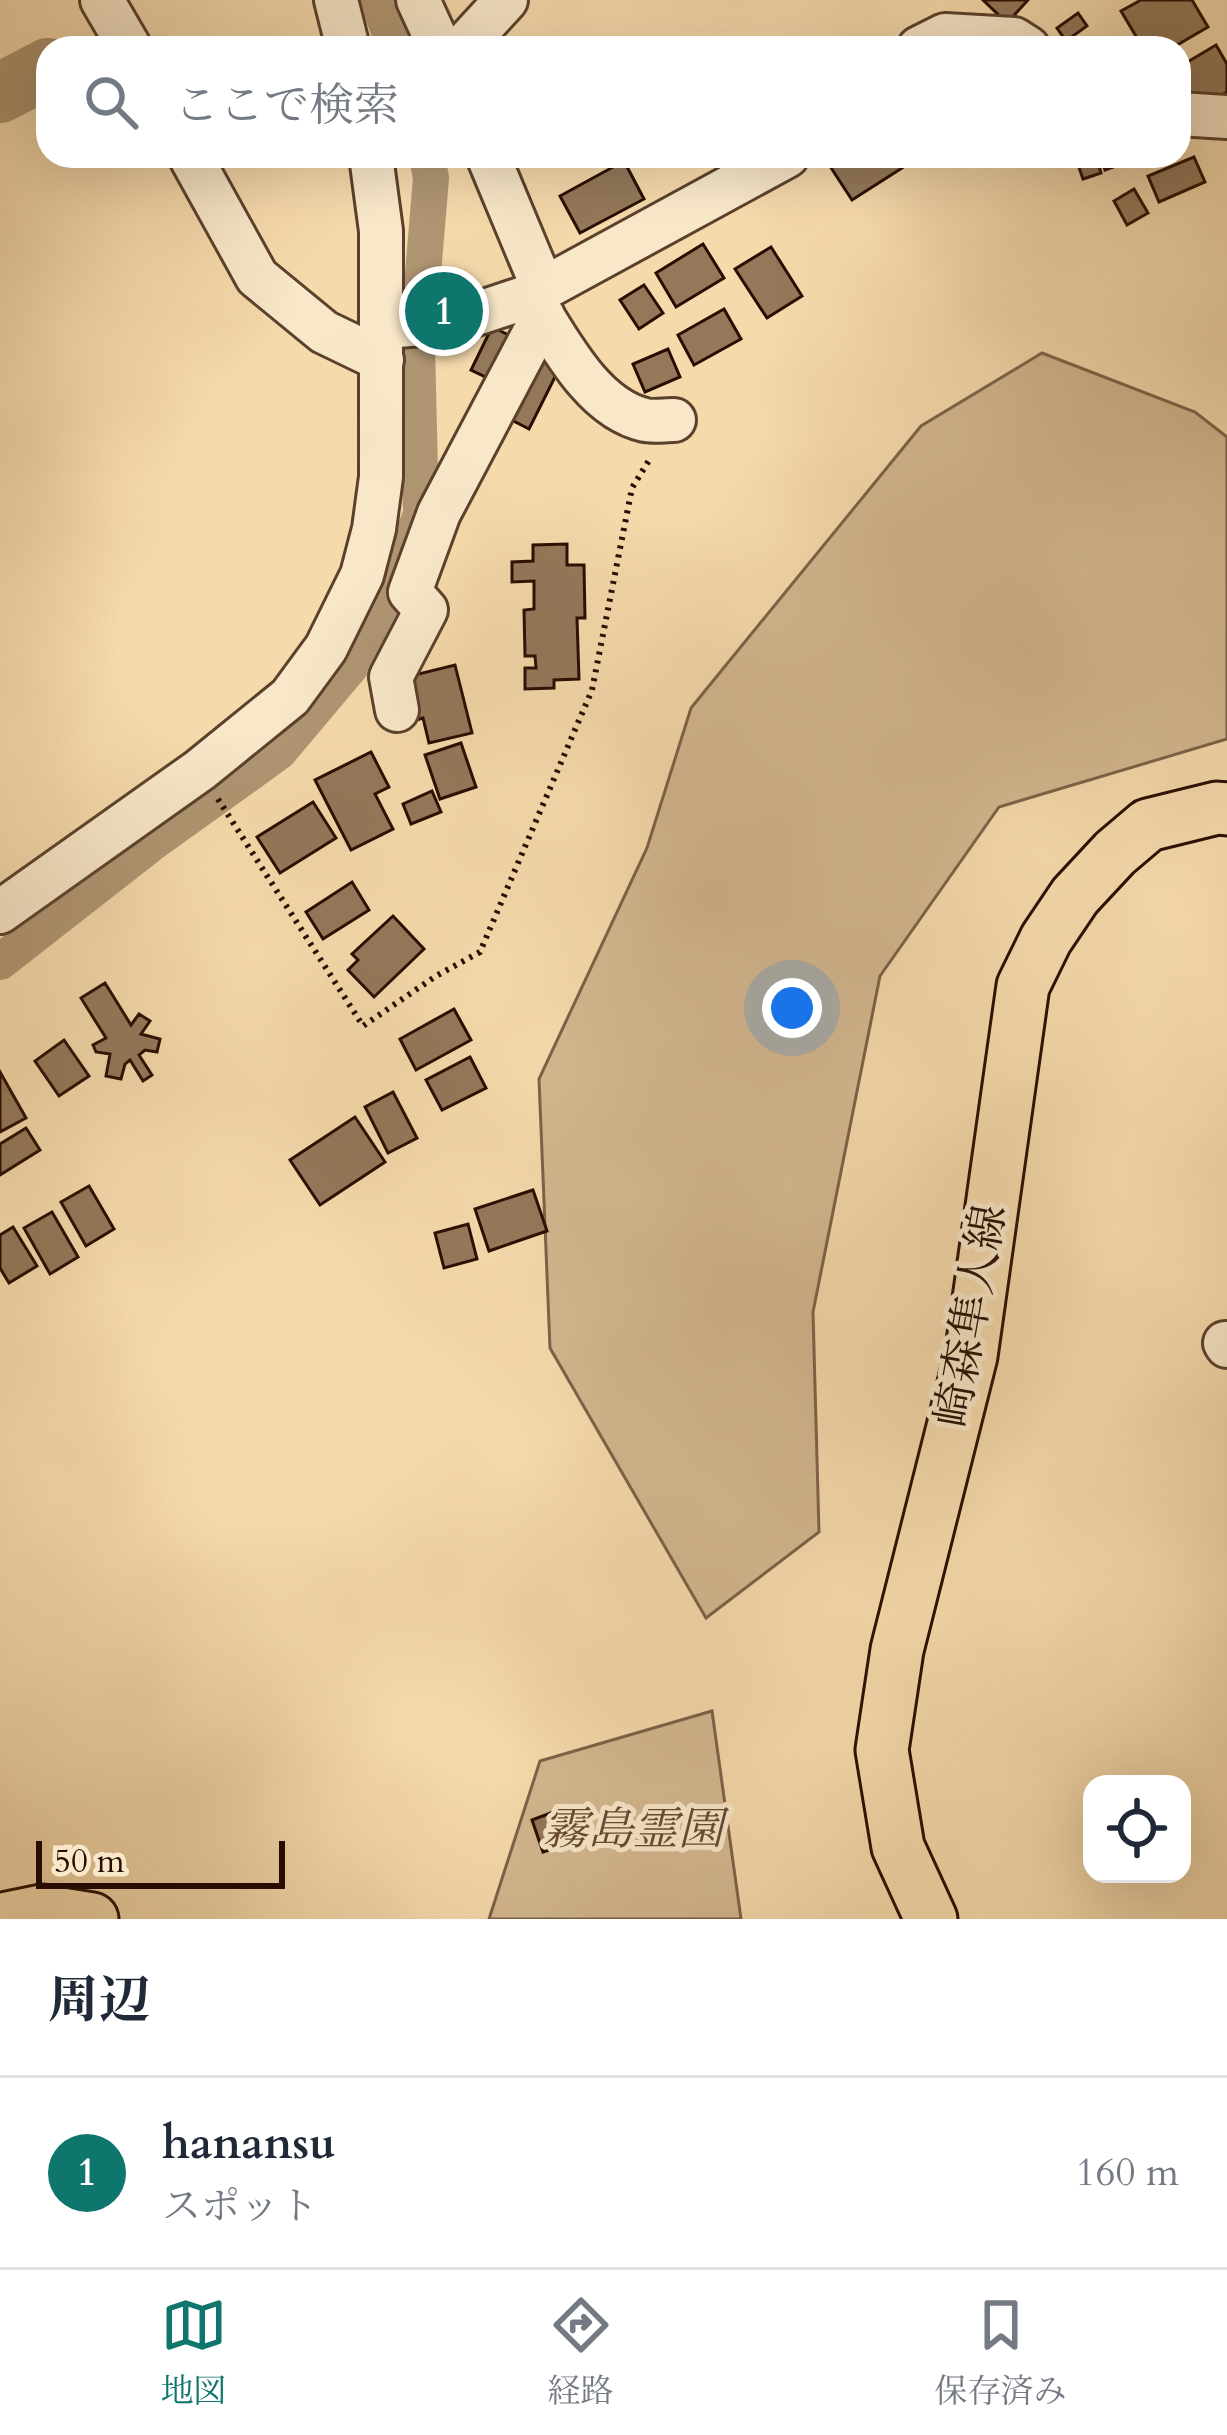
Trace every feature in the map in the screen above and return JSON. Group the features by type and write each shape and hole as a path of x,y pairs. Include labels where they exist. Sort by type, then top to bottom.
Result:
{"main road":[{"name":"崎森隼人線","path":"931,1919 898,1847 882,1750 897,1650 970,1356 1023,986 1075,896 1114,853 1148,825 1227,809"},
{"path":"4,1919 42,1911 92,1919"}],"street":[{"path":"102,0 123,36"},
{"path":"335,0 345,36"},
{"path":"418,0 434,36"},
{"path":"472,36 506,0"},
{"path":"1191,115 1227,117"},
{"path":"197,168 257,278 324,332 382,344 539,300 766,168"},
{"path":"373,168 381,231 382,344 381,477 374,529 387,583 426,610 391,676 397,710"},
{"path":"492,168 539,300 580,372 606,402 646,421 674,420"},
{"path":"0,912 200,770 290,697 440,513 539,300"}],"path":[{"path":"222,806 363,1026 480,952 592,690 632,488 674,420"}],"green space":[{"path":"1042,353 1195,412 1227,437 1227,739 999,807 880,976 813,1312 819,1532 706,1618 550,1348 539,1079 647,848 691,708 921,426"},
{"name":"霧島霊園","path":"712,1711 741,1919 489,1919 540,1761"}],"building":[{"path":"983,0 1028,0 1007,23"},
{"path":"1141,0 1192,0 1208,27 1191,37 1136,36 1121,11"},
{"path":"1078,13 1087,26 1073,36 1063,36 1057,28"},
{"path":"1216,45 1227,64 1227,92 1197,109 1191,98 1191,60"},
{"path":"1191,158 1205,182 1159,202 1148,176 1167,168 1191,168"},
{"path":"611,168 628,168 644,199 580,233 560,196"},
{"path":"831,168 902,168 852,200"},
{"path":"1079,168 1100,168 1101,173 1083,179"},
{"path":"1134,189 1148,213 1127,225 1114,201"},
{"path":"703,244 724,278 676,307 656,273"},
{"path":"771,247 802,296 767,318 735,269"},
{"path":"644,285 663,313 639,329 620,300"},
{"path":"724,309 741,339 694,365 678,335"},
{"path":"492,327 521,341 500,384 471,370"},
{"path":"541,345 565,357 529,429 504,416"},
{"path":"668,349 680,377 645,392 633,364"},
{"path":"567,544 567,565 584,565 585,618 577,618 579,679 554,680 554,688 525,689 525,668 536,668 535,656 525,656 524,610 534,609 534,581 512,582 512,562 533,561 533,545"},
{"path":"455,665 472,733 429,743 423,718 413,721 402,678"},
{"path":"461,743 476,787 440,799 425,755"},
{"path":"371,752 389,787 375,794 393,829 351,850 315,780"},
{"path":"432,791 441,812 411,824 403,804"},
{"path":"313,802 336,838 280,873 257,837"},
{"path":"352,882 369,910 323,939 306,912"},
{"path":"393,916 424,949 374,997 348,970 358,960 352,954"},
{"path":"105,983 131,1025 139,1014 150,1021 141,1034 160,1039 157,1052 145,1050 139,1055 152,1075 143,1081 130,1060 121,1079 106,1076 110,1054 96,1052 93,1045 106,1038 81,998"},
{"path":"454,1009 471,1040 416,1070 400,1039"},
{"path":"64,1040 89,1076 59,1096 35,1061"},
{"path":"470,1057 486,1088 442,1110 426,1080"},
{"path":"0,1072 26,1118 0,1132"},
{"path":"393,1092 417,1138 388,1153 365,1107"},
{"path":"355,1117 385,1162 320,1205 290,1160"},
{"path":"26,1128 40,1150 0,1175 0,1144"},
{"path":"89,1186 114,1229 86,1246 61,1202"},
{"path":"533,1190 547,1231 489,1251 475,1209"},
{"path":"52,1212 78,1257 50,1274 24,1228"},
{"path":"468,1224 477,1259 444,1268 435,1233"},
{"path":"13,1227 37,1266 9,1283 0,1268 0,1235"},
{"path":"564,1808 576,1841 543,1852 532,1820"}],"waterway":[{"path":"377,0 391,36"},
{"path":"0,93 36,74"},
{"path":"0,962 279,752 374,639 421,514 417,345 429,168"}],"place":[{"name":"hanansu","path":"444,311"}]}
